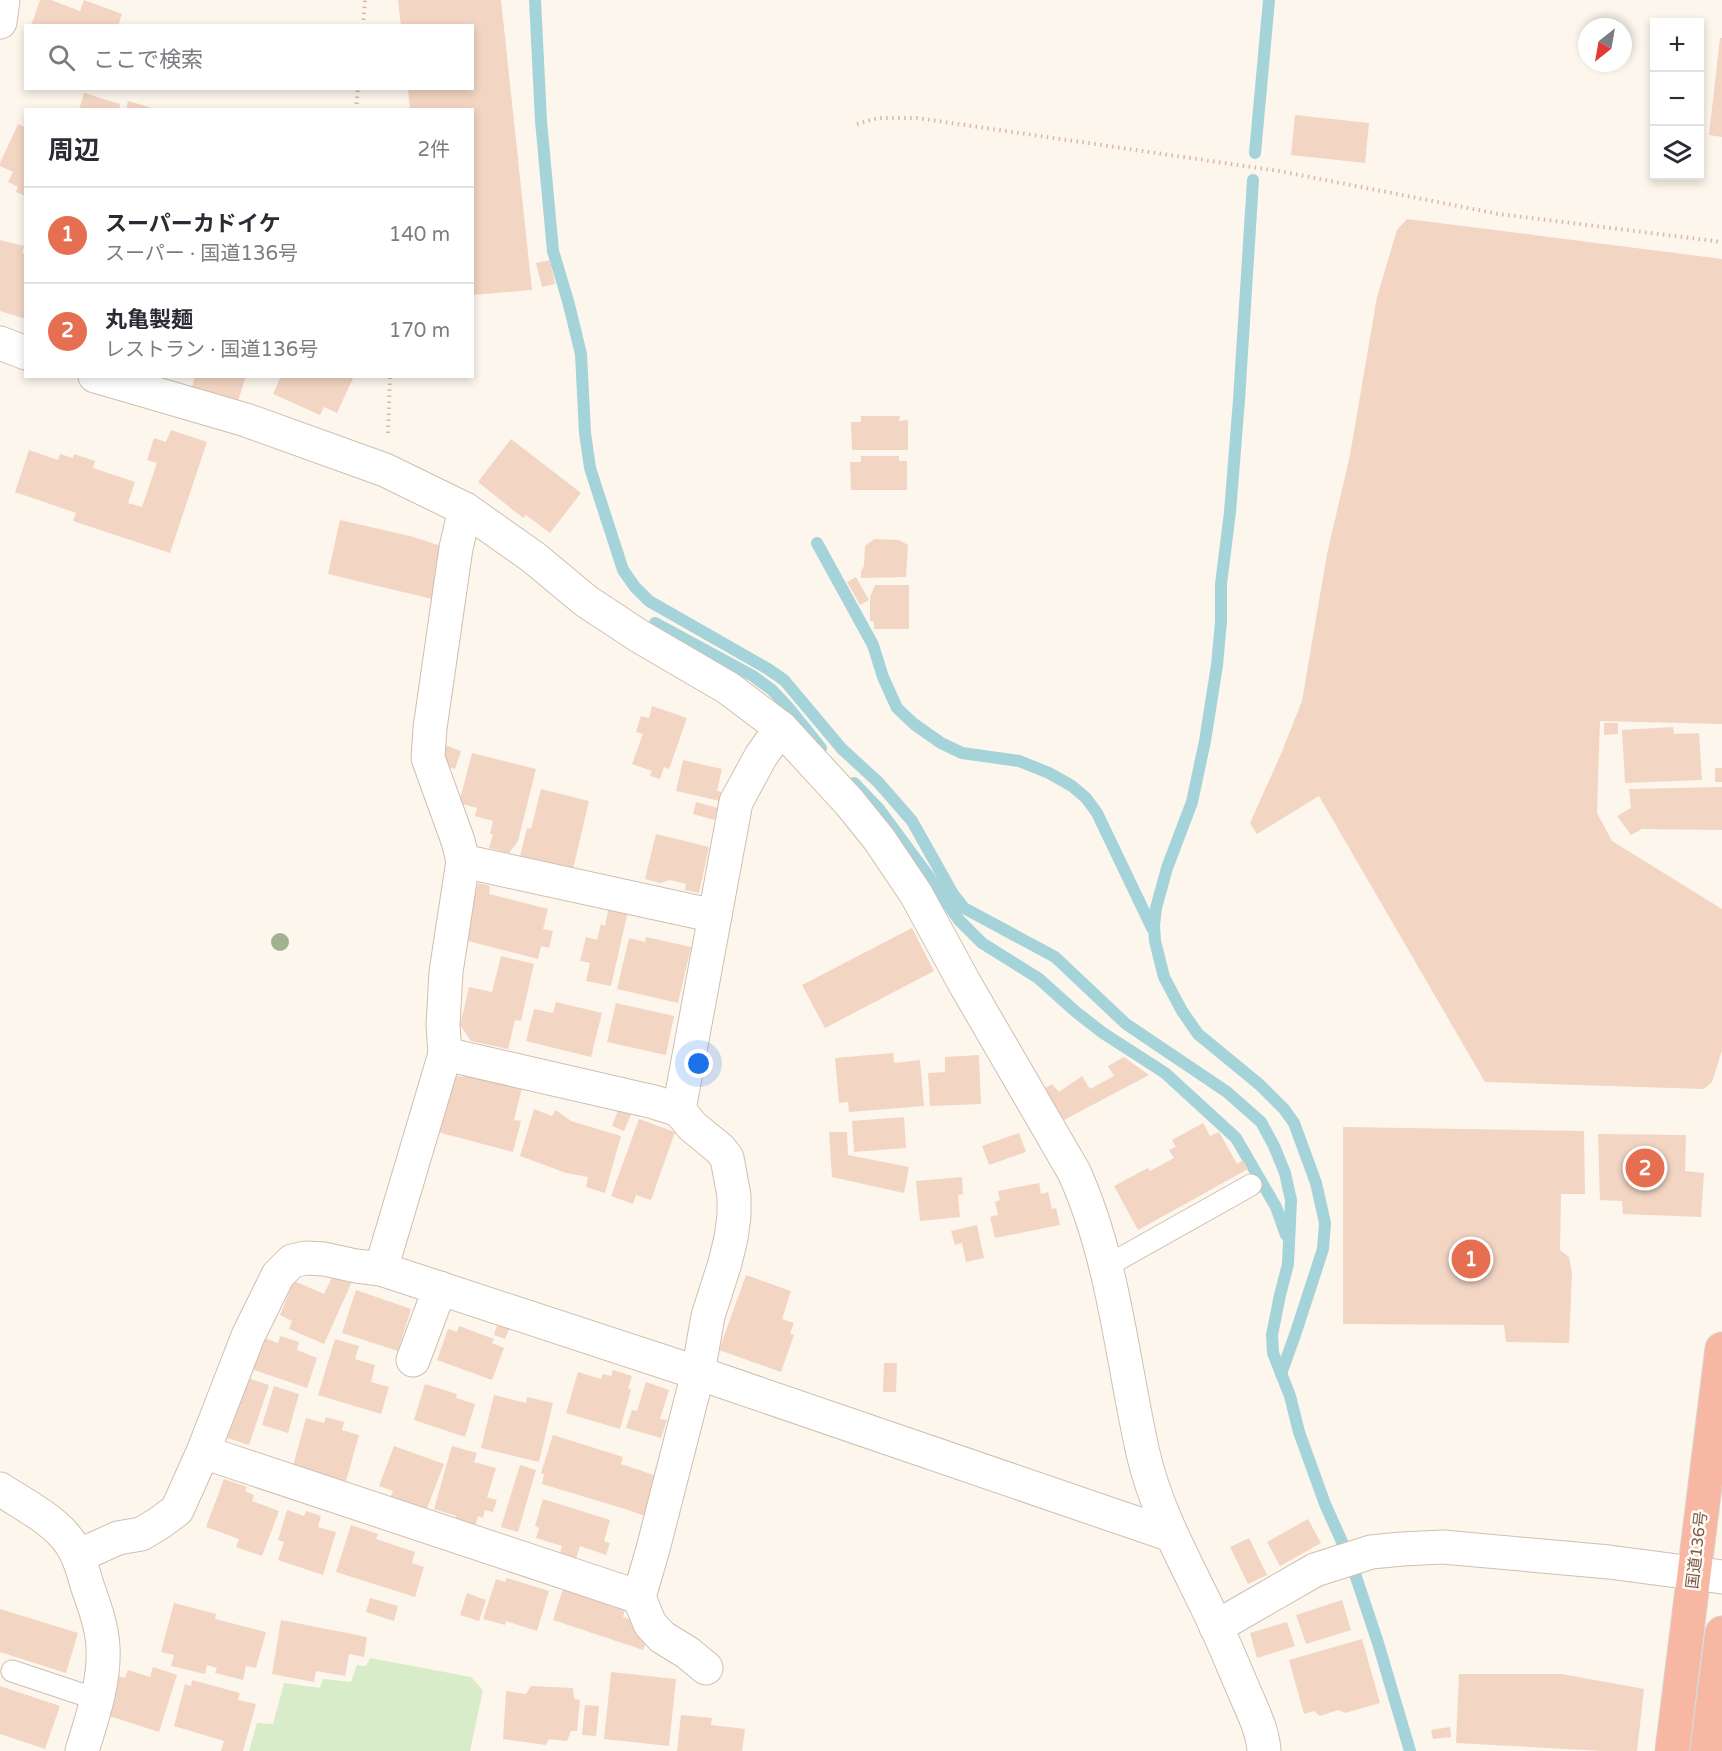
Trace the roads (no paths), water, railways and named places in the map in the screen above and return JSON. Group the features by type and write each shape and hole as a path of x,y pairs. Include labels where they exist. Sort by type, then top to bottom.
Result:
{"highway":[{"name":"国道136号","path":"1672,1751 1708,1576 1722,1349"},
{"path":"1707,1751 1722,1633"}],"street":[{"path":"0,22 3,0"},
{"path":"0,343 24,352"},
{"path":"102,378 246,420 385,470 465,509 533,557 585,601 639,636 728,688 781,728 858,812 916,894 1085,1195 1118,1317 1143,1454 1153,1487 1171,1535 1216,1627 1254,1714 1264,1741 1264,1751"},
{"path":"381,1269 445,1054 443,1025 446,972 463,861 428,758 430,728 456,548 465,509"},
{"path":"679,1110 736,802 761,756 781,728"},
{"path":"463,861 715,916"},
{"path":"445,1054 654,1102 679,1110 692,1126 720,1149 727,1158 734,1196 731,1238 708,1316 698,1373 639,1596 650,1624 662,1637 688,1653 706,1668"},
{"path":"78,1556 118,1538 141,1533 177,1510 203,1452 248,1336 278,1275 292,1261 306,1258 381,1269 698,1373 1171,1535"},
{"path":"413,1360 440,1288"},
{"path":"203,1452 639,1596"},
{"path":"0,1489 64,1534 78,1556 98,1618 103,1645 103,1668 91,1723 82,1751"},
{"path":"1216,1627 1315,1570 1371,1552 1443,1546 1609,1562 1708,1576"}],"lane":[{"path":"1105,1267 1251,1185"},
{"path":"12,1671 96,1699"}],"waterway":[{"path":"535,0 541,121 553,251 581,354 585,433 590,468 623,570 649,601 784,680 842,749 878,782 912,821 953,894 964,908 1055,957 1126,1024 1227,1092 1261,1122 1285,1173 1291,1200 1288,1264 1272,1335 1273,1353 1290,1396 1299,1432 1325,1504 1351,1562 1410,1751"},
{"path":"1255,153 1269,0"},
{"path":"1253,180 1239,400 1230,512 1221,584 1221,622 1217,665 1205,741 1192,802 1167,868 1156,908 1154,925 1155,941 1164,977 1182,1011 1198,1034 1260,1085 1284,1109 1294,1123 1316,1183 1325,1223 1323,1249 1281,1374"},
{"path":"817,543 873,645 883,677 897,708 914,724 941,743 962,753 1019,761 1049,773 1072,786 1086,798 1097,813 1152,928"},
{"path":"655,623 753,676 772,690 821,748"},
{"path":"854,783 879,809 959,920 982,943 1038,978 1103,1033 1165,1073 1236,1138 1276,1207 1286,1235"}],"place":[{"name":"丸亀製麺","path":"1645,1168"},
{"name":"スーパーカドイケ","path":"1471,1259"}]}
